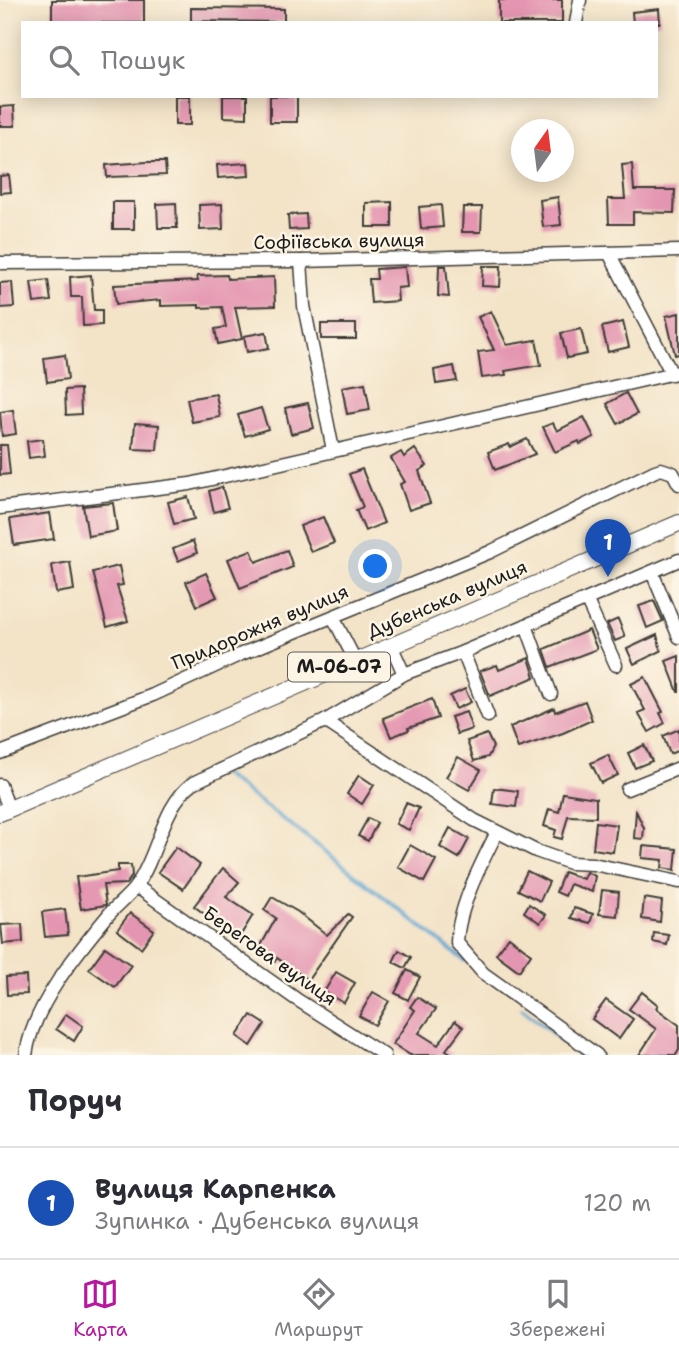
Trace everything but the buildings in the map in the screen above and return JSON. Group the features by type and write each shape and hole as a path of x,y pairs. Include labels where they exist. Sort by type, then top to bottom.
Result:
{"main road":[{"name":"Дубенська вулиця","path":"4,811 679,523"}],"street":[{"path":"576,21 580,0"},
{"name":"Софіївська вулиця","path":"0,263 301,261 679,251"},
{"path":"0,508 190,484 675,373 609,254"},
{"path":"301,261 303,306 333,450"},
{"name":"Придорожня вулиця","path":"0,753 153,695 490,552 655,471 661,469 673,473 679,484"},
{"path":"26,1055 28,1036 39,1014 83,944 136,886 181,792 193,783 325,721 404,674 587,601 679,560"},
{"path":"652,572 679,637"},
{"path":"587,601 616,665"},
{"path":"333,617 355,660"},
{"path":"526,625 551,694"},
{"path":"391,645 404,674"},
{"path":"463,652 488,716"},
{"path":"325,721 474,820 536,851 570,863 593,864 679,882"},
{"path":"627,789 679,768"},
{"path":"0,785 4,811"},
{"path":"497,832 481,864 457,927 457,943 483,973 597,1055"},
{"name":"Берегова вулиця","path":"136,886 296,999 384,1055"}],"waterway":[{"path":"222,774 465,961"},
{"path":"522,1008 579,1055"}],"place":[{"name":"Вулиця Карпенка","path":"608,577"}]}
